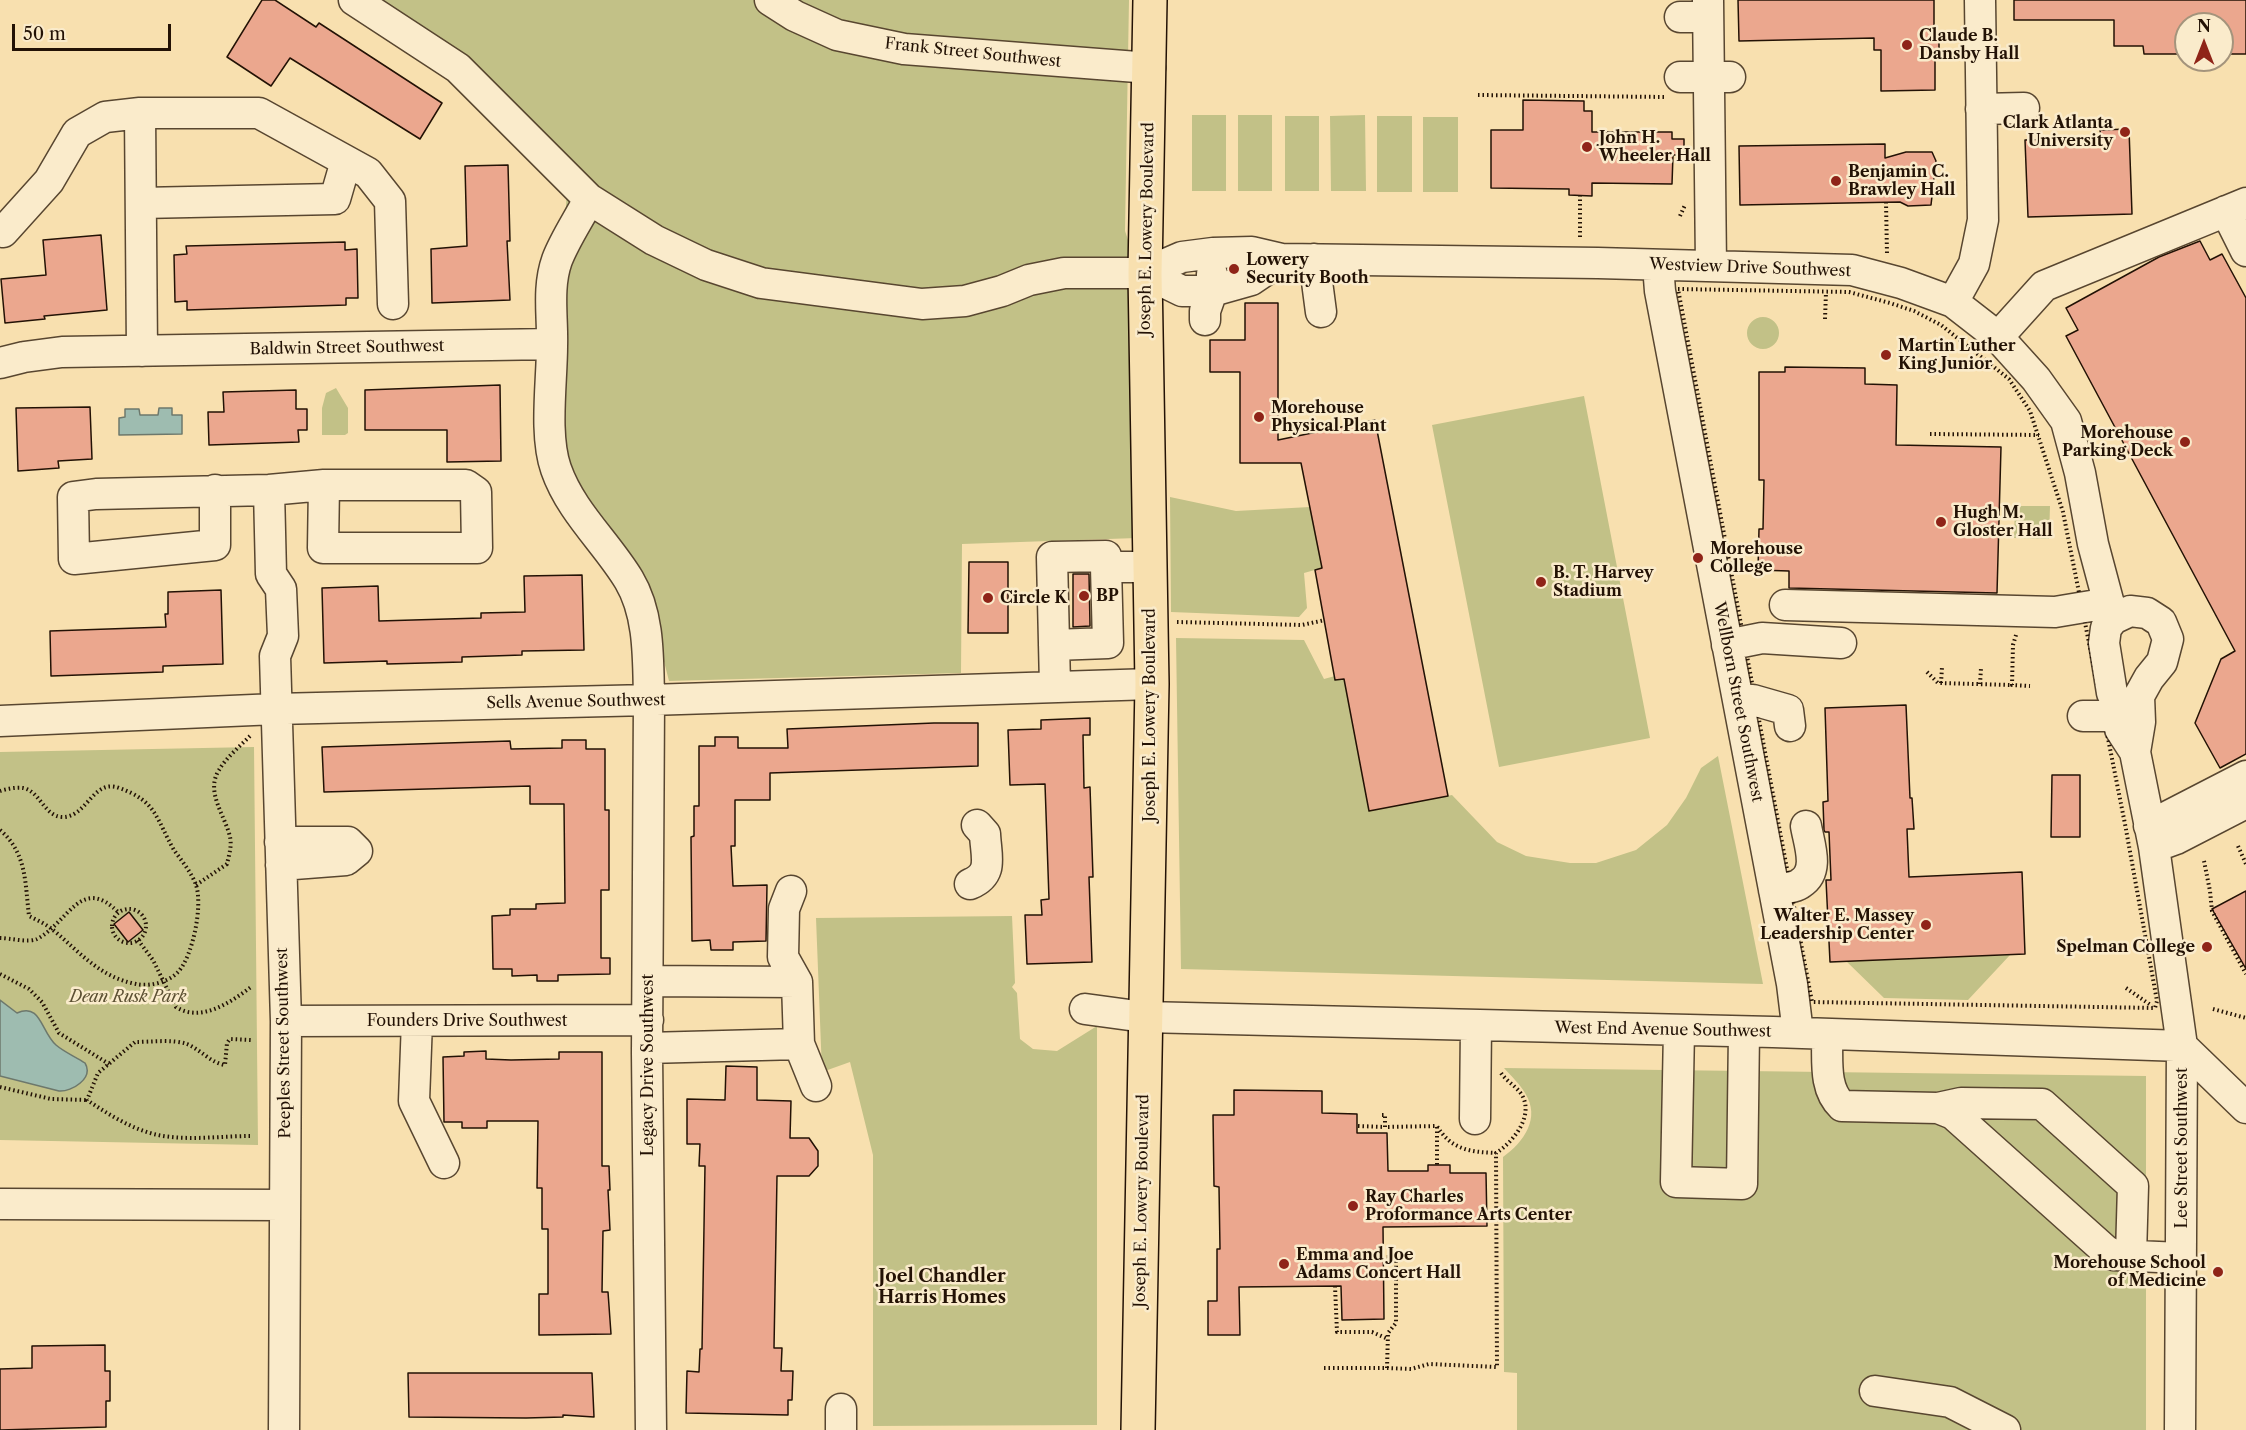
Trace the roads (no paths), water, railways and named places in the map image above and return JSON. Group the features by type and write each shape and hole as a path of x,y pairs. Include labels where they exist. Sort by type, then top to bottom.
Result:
{"main road":[{"name":"Joseph E. Lowery Boulevard","path":"1138,1430 1152,684 1145,273 1150,0"}],"street":[{"name":"Westview Drive Southwest","path":"354,0 458,68 589,199 654,240 706,265 761,283 922,304 965,301 1002,291 1029,280 1064,273 1145,273 1182,257 1252,252 1282,259 1711,265 1852,270 1901,283 1953,302 1998,337 2036,378 2066,421 2080,473 2102,610"},
{"name":"Frank Street Southwest","path":"770,0 795,16 837,35 904,49 1150,68"},
{"path":"1953,302 1974,264 1983,220 1980,0"},
{"path":"1699,12 1699,82 1721,130 1711,265"},
{"path":"1981,109 2024,108"},
{"path":"140,113 142,351"},
{"path":"3,232 49,181 77,133 105,117 140,113 259,113 368,173 390,201 393,304"},
{"path":"141,203 335,199 346,161"},
{"name":"Legacy Drive Southwest","path":"589,199 557,261 550,298 552,344 549,425 556,469 580,516 630,581 642,614 647,646 651,1430"},
{"path":"1998,337 2044,286 2236,207 2246,251"},
{"path":"1205,320 1205,311 1212,291 1213,253"},
{"name":"Westview Drive Southwest","path":"1145,273 1182,291 1212,291 1251,280 1282,259"},
{"path":"1314,259 1321,312"},
{"name":"Wellborn Street Southwest","path":"1658,265 1660,291 1736,643 1782,888 1798,1033"},
{"name":"Baldwin Street Southwest","path":"0,363 62,352 552,344"},
{"path":"215,490 215,545 74,559 73,497 96,494 215,490 269,489 324,485 466,485 476,492 477,548 323,548 324,485"},
{"name":"Peeples Street Southwest","path":"269,489 271,574 262,591 263,638 275,656 286,1021 284,1430"},
{"path":"1054,645 1108,643 1107,556 1052,557 1054,645 1055,686"},
{"path":"1107,567 1150,567"},
{"path":"1785,605 2055,612 2130,611 2147,613 2162,622 2168,639 2162,662 2149,678 2139,696 2140,722 2135,752 2152,836 2182,1046 2246,1108"},
{"path":"2102,610 2106,628 2104,643 2110,685 2117,701 2102,716 2120,729 2135,752"},
{"path":"1736,643 1762,638 1841,643"},
{"name":"Sells Avenue Southwest","path":"0,721 276,709 1152,684"},
{"path":"1747,701 1788,710 1790,726"},
{"path":"2152,836 2246,776"},
{"path":"2152,836 2176,839 2246,803"},
{"path":"970,884 981,879 986,872 985,834 977,825"},
{"path":"1782,888 1800,885 1813,866 1806,826"},
{"path":"648,981 797,982 799,1044 816,1086"},
{"name":"West End Avenue Southwest","path":"1085,1009 1144,1017 1798,1033 2182,1046"},
{"name":"Founders Drive Southwest","path":"286,1021 417,1021 799,1044"},
{"path":"417,1021 414,1101 444,1163"},
{"path":"1475,1119 1476,1025"},
{"path":"1679,1030 1676,1182 1731,1184 1742,1184 1744,1032"},
{"path":"1827,1034 1829,1083 1834,1098 1842,1106 1938,1108 1961,1102 2042,1104 2133,1186 2131,1255"},
{"name":"Lee Street Southwest","path":"2180,1430 2182,1046"},
{"path":"1938,1108 1953,1114 2113,1255 2181,1258"},
{"path":"0,1204 285,1205"},
{"path":"1875,1391 1950,1402 2005,1430"}],"place":[{"name":"Claude B. Dansby Hall","path":"1907,45"},
{"name":"Clark Atlanta University","path":"2125,132"},
{"name":"John H. Wheeler Hall","path":"1587,147"},
{"name":"Benjamin C. Brawley Hall","path":"1836,181"},
{"name":"Lowery Security Booth","path":"1234,269"},
{"name":"Martin Luther King Junior","path":"1886,355"},
{"name":"Morehouse Physical Plant","path":"1259,417"},
{"name":"Morehouse Parking Deck","path":"2185,442"},
{"name":"Hugh M. Gloster Hall","path":"1941,522"},
{"name":"Morehouse College","path":"1698,558"},
{"name":"B. T. Harvey Stadium","path":"1541,582"},
{"name":"BP","path":"1084,596"},
{"name":"Circle K","path":"988,598"},
{"name":"Walter E. Massey Leadership Center","path":"1926,925"},
{"name":"Spelman College","path":"2207,947"},
{"name":"Ray Charles Proformance Arts Center","path":"1353,1206"},
{"name":"Emma and Joe Adams Concert Hall","path":"1284,1264"},
{"name":"Morehouse School of Medicine","path":"2218,1272"}],"district":[{"name":"Joel Chandler Harris Homes","path":"942,1287"}],"park label":[{"name":"Dean Rusk Park","path":"128,997"}]}
